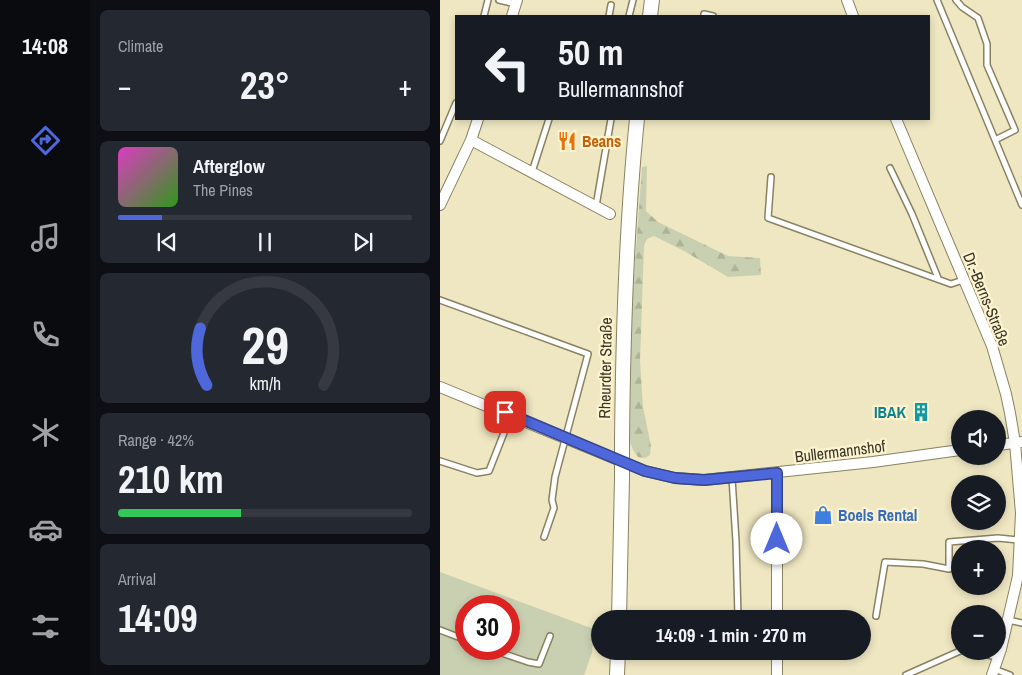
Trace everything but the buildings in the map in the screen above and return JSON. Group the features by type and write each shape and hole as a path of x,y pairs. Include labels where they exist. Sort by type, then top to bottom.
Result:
{"main road":[{"path":"650,15 652,0"},
{"name":"Rheurdter Straße","path":"619,610 624,306 629,197 637,120"},
{"path":"617,675 618,660"}],"street":[{"path":"847,0 853,15"},
{"path":"515,15 516,2"},
{"path":"440,205 471,140 478,120"},
{"name":"Dr.-Berns-Straße","path":"896,120 992,346 1018,442 1021,513 1018,576 1006,627"},
{"path":"471,140 610,214"},
{"name":"Bullermannshof","path":"440,387 645,471 667,476 704,480 732,478 951,451"},
{"path":"777,473 777,610"},
{"path":"777,660 777,675"},
{"name":"Dr.-Berns-Straße","path":"993,672 997,660"}],"lane":[{"path":"484,15 488,0"},
{"path":"499,0 516,2"},
{"path":"629,15 633,0"},
{"path":"937,0 1022,205"},
{"path":"956,0 962,7 978,18 987,44 987,66 1016,130 995,140"},
{"path":"609,15 611,5"},
{"path":"704,14 708,15"},
{"path":"440,141 455,105"},
{"path":"532,172 549,120"},
{"path":"596,207 611,120"},
{"path":"890,168 912,214 938,278"},
{"path":"771,177 768,218 951,284 963,280"},
{"path":"440,300 588,354 555,477 552,500 554,508 544,537"},
{"path":"440,461 477,473 489,471 511,415"},
{"path":"732,478 738,610"},
{"path":"876,616 885,562 924,564 949,570 949,542 998,538 1020,540"},
{"path":"1008,620 1022,623"},
{"path":"440,630 455,636"},
{"path":"520,659 539,664 550,636"},
{"path":"906,675 951,655"},
{"path":"993,672 1010,675"}],"green space":[{"path":"647,166 646,211 658,222 728,256 760,258 761,275 728,277 654,236 647,239 644,246 640,361 643,407 651,446 650,455 645,458 638,457 630,442 631,316 642,167"},
{"path":"440,572 502,595 455,595 455,660 520,660 520,602 591,628 591,656 584,675 440,675"}],"place":[{"name":"Beans","path":"567,141"},
{"name":"IBAK","path":"921,412"},
{"name":"Boels Rental","path":"823,515"}],"route":[{"path":"505,412 645,471 675,478 704,480 777,473 777,539"}]}
